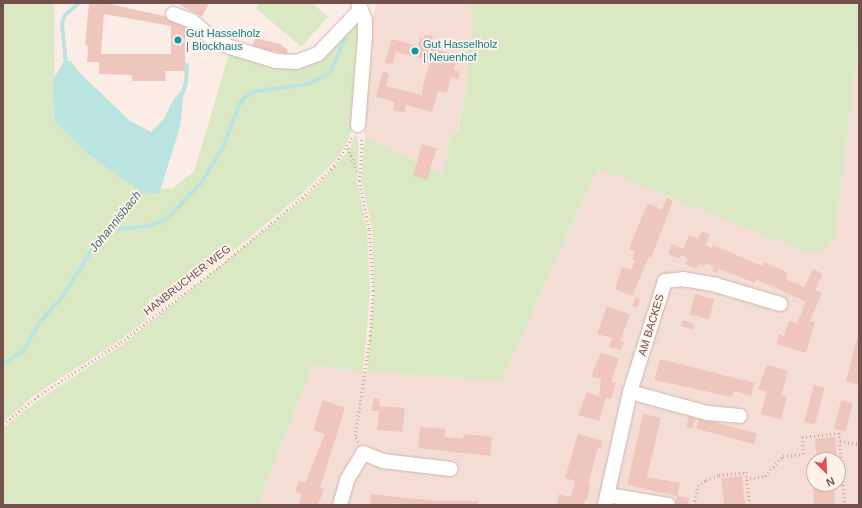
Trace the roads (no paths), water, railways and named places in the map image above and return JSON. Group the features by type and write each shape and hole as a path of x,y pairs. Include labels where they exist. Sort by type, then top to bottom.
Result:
{"street":[{"path":"173,14 192,21 204,33 230,48 276,61 296,62 318,54 360,6 365,20 365,36 358,125"},
{"name":"AM BACKES","path":"606,500 630,392 665,281 684,279 716,285 780,304"},
{"path":"630,392 707,413 740,416"},
{"path":"340,505 347,480 363,453 383,461 451,469"},
{"path":"606,500 668,505"}],"water":[{"path":"64,61 71,61 78,71 130,121 151,132 163,120 175,97 184,89 180,127 159,194 142,192 90,156 55,122 53,80"}],"waterway":[{"path":"66,65 62,24 65,15 79,3"},
{"path":"109,230 150,226 166,220 202,182 224,145 239,105 245,97 256,91 308,84 330,73 345,40"},
{"name":"Johannisbach","path":"181,64 187,65 186,82 183,93"},
{"name":"Johannisbach","path":"3,364 24,350 39,323 60,300 92,250 142,192 143,186"}],"place":[{"name":"Gut Hasselholz | Blockhaus","path":"178,40"},
{"name":"Gut Hasselholz | Neuenhof","path":"415,51"}]}
